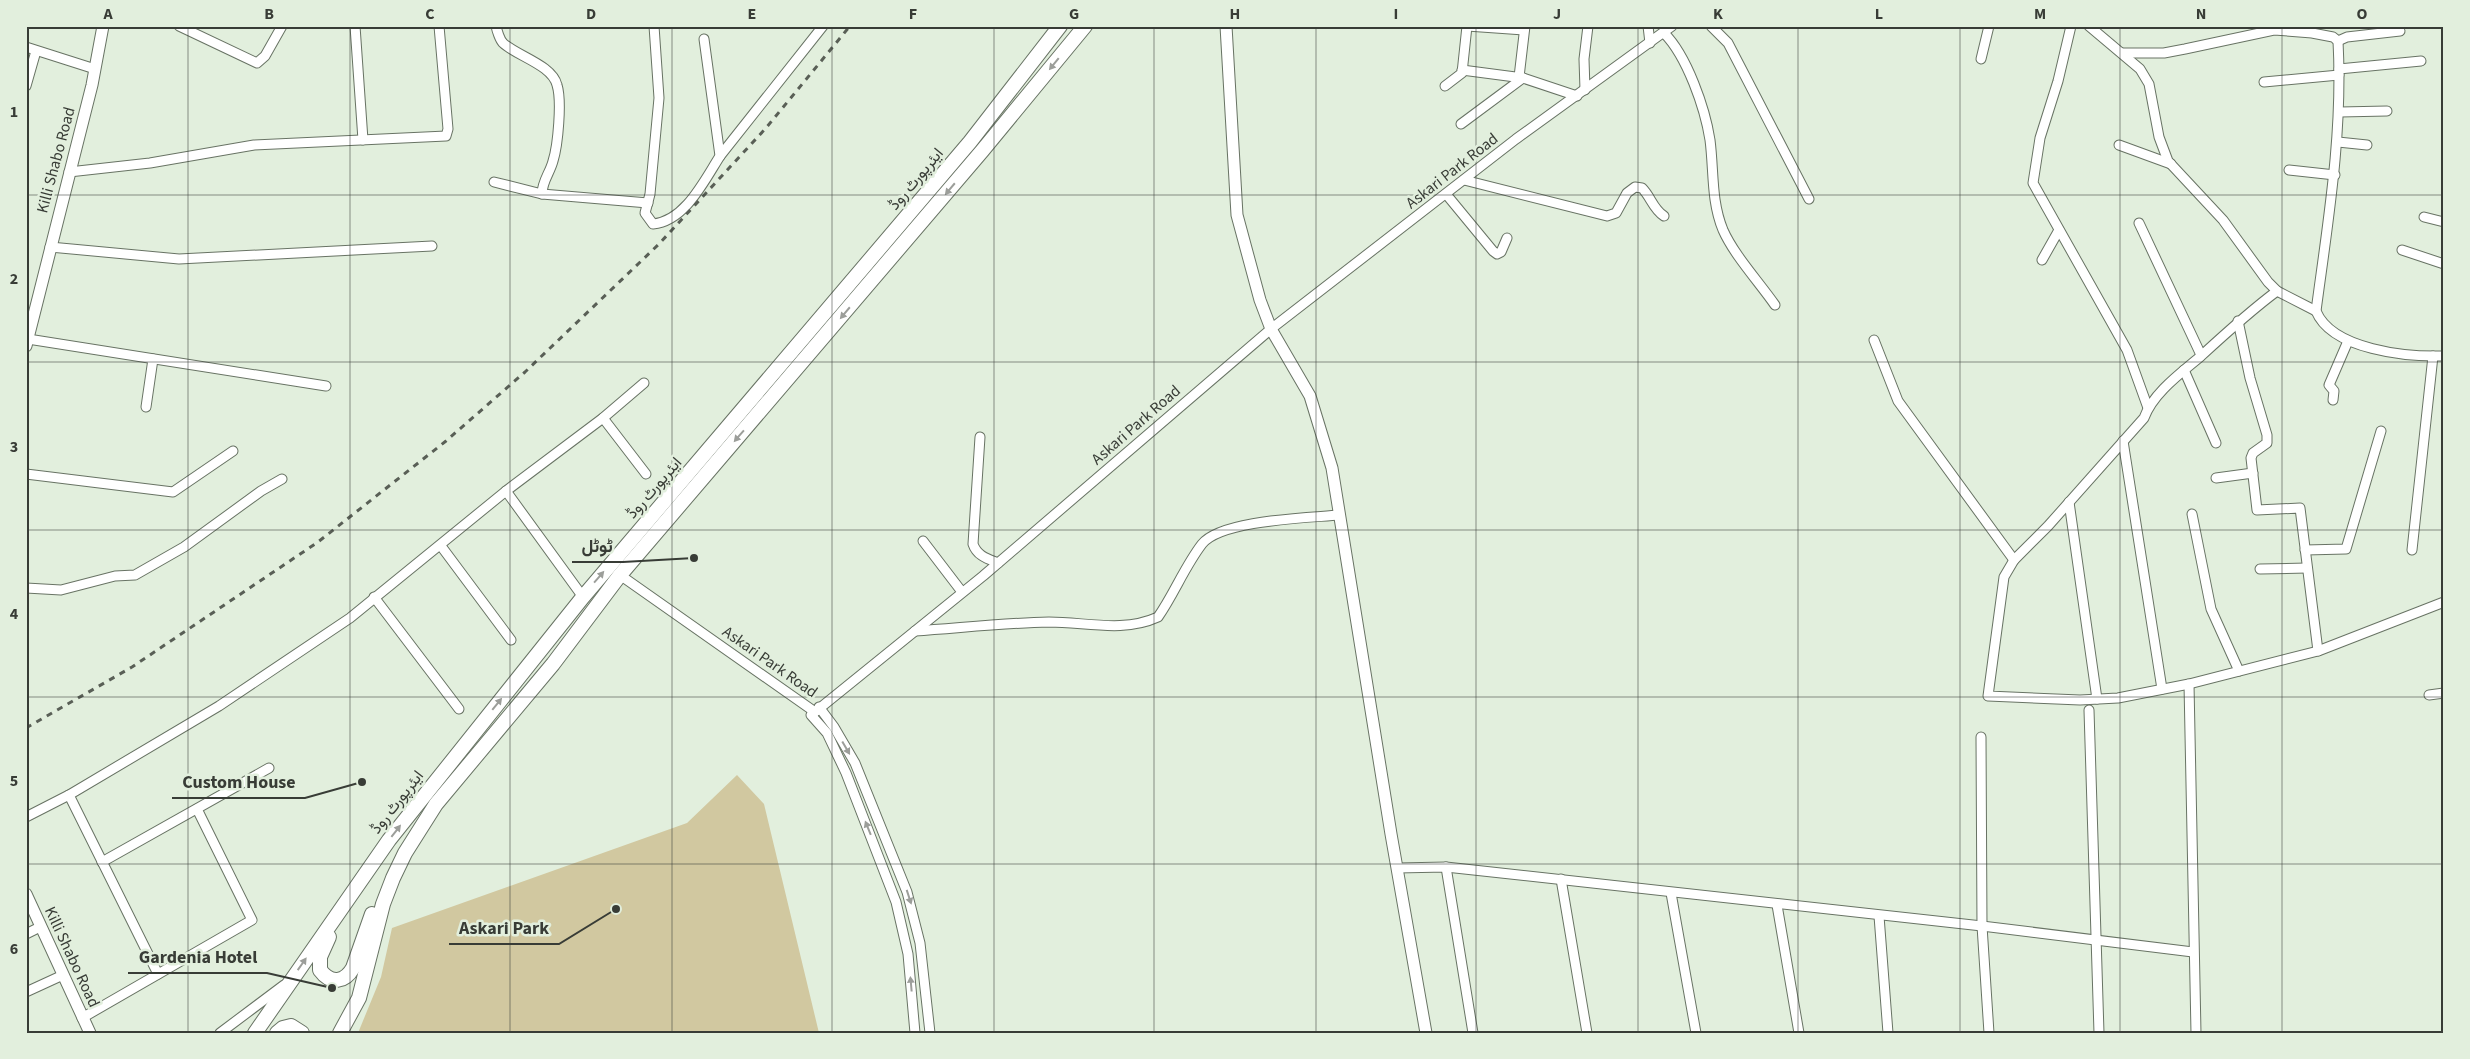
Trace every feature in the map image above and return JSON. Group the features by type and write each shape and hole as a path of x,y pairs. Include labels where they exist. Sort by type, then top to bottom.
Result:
{"main road":[{"name":"ایئرپورٹ روڈ","path":"255,1033 340,910 413,810 583,597 970,142 1060,26"},
{"name":"ایئرپورٹ روڈ","path":"340,1033 359,998 390,886 405,853 436,804 553,664 620,576 982,151 1085,26"},
{"path":"340,910 338,919 324,946 319,964 324,976 334,981 344,979 354,968 378,898 390,886"},
{"path":"276,1033 283,1028 291,1026 302,1033"}],"street":[{"name":"Killi Shabo Road","path":"27,342 95,69 102,26"},
{"path":"179,26 257,63 265,56 282,26"},
{"path":"355,26 363,140"},
{"path":"69,172 150,163 254,145 446,136 448,129 439,26"},
{"path":"496,26 503,43 553,76 557,85 558,134 553,162 543,182 542,194"},
{"path":"654,26 659,98 648,203 645,213 654,224 664,223 690,201 720,156 823,26"},
{"path":"1226,26 1237,215 1260,300 1271,329 1310,396 1332,468 1426,1033"},
{"path":"1445,86 1462,70 1467,26 1524,28 1521,77 1461,124"},
{"path":"1585,90 1584,59 1588,26"},
{"path":"1648,26 1650,43"},
{"name":"Askari Park Road","path":"620,576 815,711 998,563 1271,329 1516,139 1672,26"},
{"path":"1711,26 1728,43 1809,199"},
{"path":"1981,59 1989,26"},
{"path":"2071,26 2058,81 2040,138 2033,183 2127,350 2148,408"},
{"path":"2089,26 2140,69 2149,84 2159,137 2172,164 2216,211 2268,282 2277,291 2316,311 2325,327 2348,341 2384,351 2444,356"},
{"path":"2122,53 2185,50 2275,28 2333,37 2338,41 2340,112 2338,142 2316,311"},
{"path":"2338,41 2347,37 2400,31"},
{"path":"1664,33 1672,41 1681,57 1705,118 1710,141 1712,185 1723,230 1775,305"},
{"path":"704,39 720,156"},
{"path":"26,47 95,69"},
{"path":"26,86 36,51"},
{"path":"2264,82 2421,62"},
{"path":"1462,70 1521,77 1577,96"},
{"path":"2340,112 2387,111"},
{"path":"2338,142 2367,145"},
{"path":"2119,145 2172,164"},
{"path":"2289,170 2335,175"},
{"path":"1464,180 1608,216 1616,213 1627,193 1635,187 1642,188 1649,195 1656,211 1664,216"},
{"path":"494,182 542,194 648,203"},
{"path":"1446,194 1497,254 1507,238"},
{"path":"2424,217 2444,222"},
{"path":"2139,223 2201,355"},
{"path":"2042,260 2058,230"},
{"path":"50,247 178,259 432,246"},
{"path":"2402,250 2444,264"},
{"path":"2277,291 2238,321 2184,370 2148,408 2144,418 2069,502 2014,560 2004,577 1988,696 2097,699 2118,698 2162,690 2318,651 2444,602"},
{"path":"2238,321 2250,378 2268,441 2253,454 2253,474 2258,511 2300,508 2318,651"},
{"path":"1874,340 1898,401 2014,560"},
{"path":"2333,400 2334,391 2329,384 2348,341"},
{"path":"27,342 326,386"},
{"path":"2412,550 2433,356"},
{"path":"146,407 154,360"},
{"path":"2184,370 2216,443"},
{"path":"26,818 69,795 219,706 350,618 374,597 441,546 506,491 603,418 644,382"},
{"path":"603,418 646,474"},
{"path":"2305,550 2346,549 2381,432"},
{"path":"980,437 973,544 975,550 983,557 998,563"},
{"path":"2123,441 2162,690"},
{"path":"26,474 173,492 233,451"},
{"path":"2216,478 2253,474"},
{"path":"26,588 62,590 115,576 135,575 184,547 261,491 282,479"},
{"path":"506,491 583,597"},
{"path":"2069,502 2073,515 2097,699"},
{"path":"2192,514 2210,609 2239,671"},
{"path":"915,630 1050,622 1120,627 1146,622 1158,617 1202,543 1219,532 1245,525 1339,515"},
{"path":"923,542 962,592"},
{"path":"441,546 511,640"},
{"path":"2260,570 2307,568"},
{"path":"374,597 459,709"},
{"path":"2189,684 2196,1033"},
{"path":"2429,695 2444,693"},
{"path":"2088,710 2099,1033"},
{"path":"815,711 846,773 896,902 908,954 915,1033"},
{"path":"815,711 834,727 855,763 908,892 920,944 930,1033"},
{"path":"1980,737 1982,926 1989,1033"},
{"path":"102,862 269,768"},
{"path":"69,795 158,974"},
{"path":"82,1018 252,920 197,808"},
{"path":"1398,868 1446,867 1561,879 1777,905 1982,926 2193,952"},
{"path":"1446,867 1473,1033"},
{"path":"1561,879 1587,1033"},
{"path":"1671,893 1696,1033"},
{"name":"Killi Shabo Road","path":"26,894 90,1033"},
{"path":"1777,905 1799,1033"},
{"path":"1879,916 1888,1033"},
{"path":"26,934 40,927"},
{"path":"26,992 62,974"},
{"path":"220,1033 290,981"}],"shaded area":[{"path":"737,775 764,804 819,1033 358,1033 381,977 392,928 687,823"}],"railway":[{"path":"26,728 132,667 318,542 446,441 525,372 659,244 766,128 850,26"}],"place":[{"name":"ٹوٹل","path":"694,558"},
{"name":"Custom House","path":"362,782"},
{"name":"Askari Park","path":"616,909"},
{"name":"Gardenia Hotel","path":"332,988"}]}
